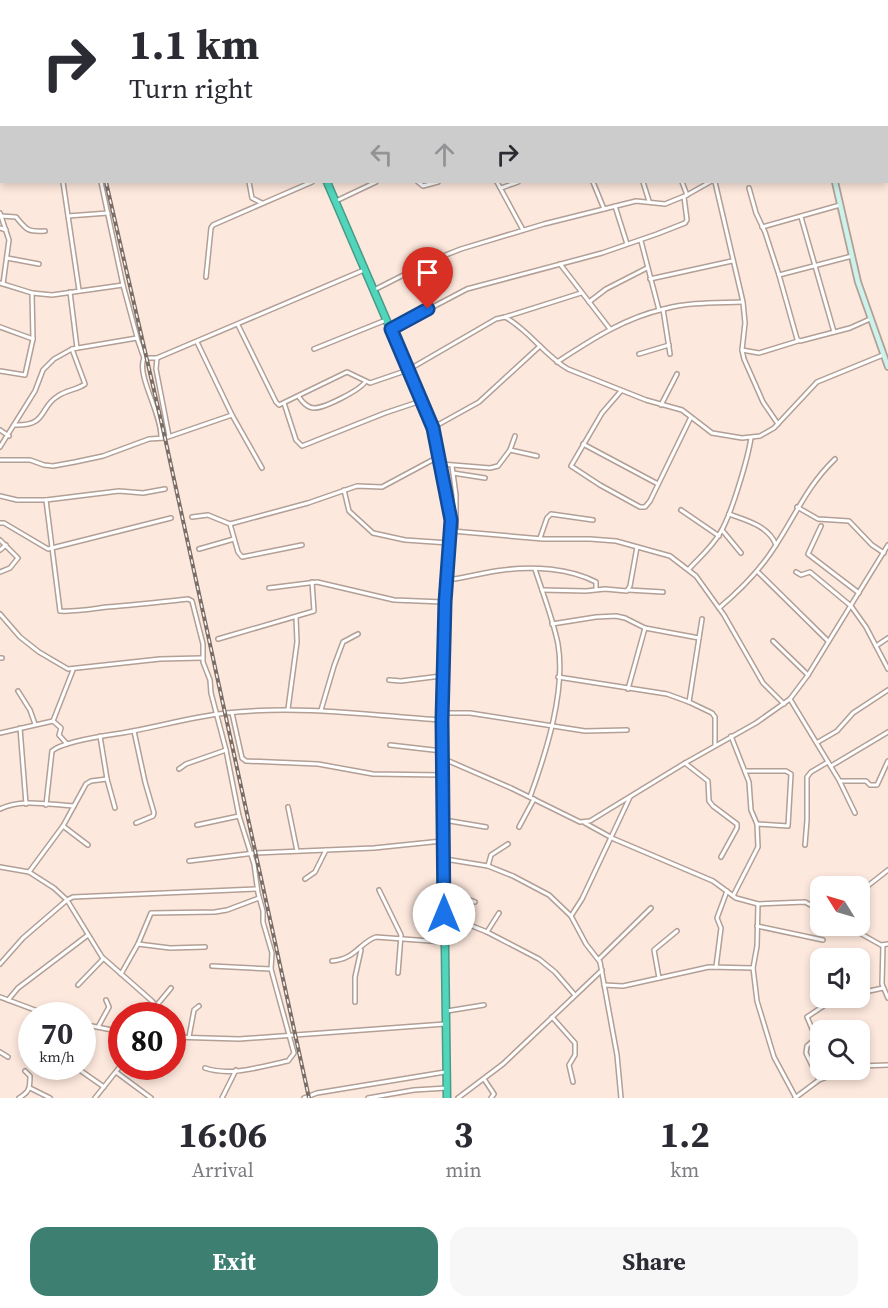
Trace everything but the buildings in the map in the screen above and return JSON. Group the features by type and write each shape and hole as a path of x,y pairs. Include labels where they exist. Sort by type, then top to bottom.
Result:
{"highway":[{"path":"327,183 433,428 453,531 449,543 445,602 442,717 447,1098"}],"street":[{"path":"63,183 79,290"},
{"path":"101,183 123,285 144,358 142,365 146,384 156,408 161,438"},
{"path":"249,183 252,198 262,203"},
{"path":"206,277 211,228 310,183"},
{"path":"336,201 373,183"},
{"path":"419,183 423,186 434,183"},
{"path":"498,183 523,230"},
{"path":"501,188 515,183"},
{"path":"593,183 604,209"},
{"path":"643,183 649,201"},
{"path":"391,329 467,289 641,241 687,222 686,196 682,183"},
{"path":"374,290 444,255 523,230 636,201 649,201 660,205 686,196 708,183"},
{"path":"715,183 743,302 745,322 742,350 749,374 778,424"},
{"path":"835,183 852,256 870,319 888,367"},
{"path":"749,188 799,341"},
{"path":"762,227 840,205"},
{"path":"615,206 627,244"},
{"path":"68,216 108,213"},
{"path":"45,231 26,230 16,218 1,215 9,240 1,283 32,293 52,295 123,285"},
{"path":"801,217 834,332"},
{"path":"0,228 6,230"},
{"path":"641,241 646,268 661,310 670,354"},
{"path":"779,275 852,256"},
{"path":"7,258 39,264"},
{"path":"650,279 732,261"},
{"path":"0,264 6,265"},
{"path":"559,264 610,329"},
{"path":"588,302 606,289 646,268"},
{"path":"144,358 157,358 197,342 364,270"},
{"path":"15,425 28,425 37,420 56,397 85,384 75,349 70,292"},
{"path":"0,371 26,375 33,339 32,293"},
{"path":"238,325 279,405 347,372 365,382 381,381 408,370 496,319 581,293"},
{"path":"557,362 610,329 661,310 692,305 743,302"},
{"path":"505,317 557,362 577,373 661,405 682,410 712,433 732,438 751,438 768,432 817,382 883,355"},
{"path":"742,350 759,353 855,326 870,319"},
{"path":"314,349 386,320"},
{"path":"0,327 33,339"},
{"path":"0,447 9,436 35,391 46,366 75,349 137,338"},
{"path":"197,342 232,414 262,468"},
{"path":"880,347 887,344"},
{"path":"639,354 669,345"},
{"path":"433,428 479,402 540,346"},
{"path":"157,358 156,369 170,436"},
{"path":"661,405 677,374"},
{"path":"299,397 307,405 315,408 361,388 365,382"},
{"path":"621,390 602,413 571,463 572,467 628,502 641,507 645,507 692,417"},
{"path":"284,403 296,440 302,446 421,401"},
{"path":"0,460 30,460 53,466 103,456 149,439 170,436 232,414"},
{"path":"0,430 9,436"},
{"path":"192,517 208,515 230,524 308,503 357,486 382,487 438,460 452,466 490,468 498,466 510,450 515,436"},
{"path":"688,569 722,530 751,438"},
{"path":"583,444 658,484"},
{"path":"510,450 537,456"},
{"path":"719,608 757,571 776,545 817,477 835,459"},
{"path":"452,466 456,495 453,531 616,541 665,554 688,569 696,576 719,608 763,683 784,704"},
{"path":"453,473 485,478"},
{"path":"0,496 17,500 46,500 119,491 143,493 165,489"},
{"path":"344,490 349,511 373,533 405,540 449,543"},
{"path":"46,500 60,611 93,610 189,598 192,601 202,644 202,658 218,714 238,816 254,864 263,922 272,953 271,969 294,1053 288,1061 236,1070 217,1072 205,1068"},
{"path":"797,507 818,519 849,521 872,545 884,553"},
{"path":"681,510 718,536"},
{"path":"540,538 547,518 551,514 593,520"},
{"path":"728,514 759,527 772,536 776,545"},
{"path":"0,523 4,523 46,549 53,549 171,518"},
{"path":"230,524 239,554 243,557 302,545"},
{"path":"821,525 808,554 859,593"},
{"path":"722,530 741,553"},
{"path":"200,549 234,539"},
{"path":"0,540 18,558 10,568 0,572"},
{"path":"0,550 6,545"},
{"path":"585,823 790,699 808,675 888,545"},
{"path":"628,590 637,547"},
{"path":"447,580 502,570 535,569 564,572 589,579 596,582 596,589"},
{"path":"519,827 532,798 553,724 558,677 558,646 535,569"},
{"path":"757,571 828,641"},
{"path":"796,572 801,575 810,572 851,606 888,669"},
{"path":"219,639 315,610 312,582"},
{"path":"269,588 320,582 394,600 445,602"},
{"path":"542,590 596,589 663,592"},
{"path":"0,614 9,626 39,652 73,670 90,666 160,659 202,658"},
{"path":"551,624 566,624 596,617 616,616 645,627 699,638"},
{"path":"288,710 297,642 296,617"},
{"path":"689,702 702,619"},
{"path":"628,689 645,627"},
{"path":"321,710 342,644 345,640 358,634"},
{"path":"876,646 888,638"},
{"path":"772,642 808,675"},
{"path":"53,721 73,670"},
{"path":"389,680 401,681 443,676"},
{"path":"558,677 667,694 689,702 712,713 715,717 715,745"},
{"path":"818,742 837,732 853,713 888,690"},
{"path":"18,691 30,710 35,724"},
{"path":"790,699 818,742 855,813"},
{"path":"46,805 51,755 55,748 100,736 218,714 321,710 442,717 470,713 553,724 585,731 627,730"},
{"path":"232,713 242,758 246,761 318,764 374,774 442,775"},
{"path":"0,733 53,721"},
{"path":"53,721 61,728 59,735 67,744"},
{"path":"20,728 26,804"},
{"path":"134,730 154,813 153,816 136,823"},
{"path":"831,766 888,732"},
{"path":"100,736 106,779 115,807"},
{"path":"731,736 749,782 751,810 757,824 756,853 733,896"},
{"path":"390,745 442,755 610,837 713,881 733,896 758,904 800,902 810,906"},
{"path":"179,769 186,764 226,750"},
{"path":"839,780 843,782 866,780 870,785 877,785 888,761"},
{"path":"685,762 708,781 709,801 713,806 737,824 737,828 720,857"},
{"path":"805,845 807,777 828,762"},
{"path":"745,771 786,771 791,774 788,826 757,824"},
{"path":"29,872 63,826 88,782 106,779"},
{"path":"571,916 582,899 631,795"},
{"path":"0,809 8,805 26,804 74,806"},
{"path":"288,807 297,851"},
{"path":"197,825 238,816"},
{"path":"444,820 486,827"},
{"path":"63,826 88,845"},
{"path":"189,861 251,853 374,848 444,841"},
{"path":"489,866 491,855 508,844"},
{"path":"305,879 315,872 326,850"},
{"path":"444,859 489,866 543,891 560,903 571,916 586,944 599,959 617,1055 621,1098"},
{"path":"0,867 29,872 54,888 67,900 103,959 153,1002"},
{"path":"870,884 888,871"},
{"path":"0,964 23,938 67,900 77,897 257,889"},
{"path":"379,890 402,939 398,973"},
{"path":"444,890 475,902"},
{"path":"717,967 721,928 717,918 727,891"},
{"path":"120,974 138,944 151,913 215,912 227,910 259,897"},
{"path":"758,904 758,946 753,968 757,1001 774,1057 796,1098 819,1080"},
{"path":"599,959 651,908"},
{"path":"487,932 499,913"},
{"path":"444,914 487,932 548,965 574,994"},
{"path":"757,926 823,940"},
{"path":"659,978 654,950 677,931"},
{"path":"8,1000 18,988 88,935"},
{"path":"866,936 883,945 888,944"},
{"path":"332,961 342,960 376,937 445,942"},
{"path":"138,944 170,948 205,947"},
{"path":"883,945 881,966 888,998"},
{"path":"355,1002 355,977 362,948"},
{"path":"78,985 103,959"},
{"path":"212,966 271,969"},
{"path":"604,985 623,986 695,969 753,968"},
{"path":"458,1098 515,1053 574,994 602,970"},
{"path":"159,1002 171,988"},
{"path":"870,992 886,991"},
{"path":"0,997 18,1004"},
{"path":"106,1000 109,1007 98,1027 108,1029"},
{"path":"447,1011 484,1005"},
{"path":"199,1006 194,1010 189,1037 239,1039 447,1024"},
{"path":"810,1024 807,1017 820,1008"},
{"path":"552,1016 575,1043 575,1055 569,1065 573,1082"},
{"path":"810,1043 806,1053 810,1061"},
{"path":"0,1052 8,1057"},
{"path":"870,1066 888,1065"},
{"path":"222,1098 236,1070"},
{"path":"304,1098 317,1093 447,1072"},
{"path":"484,1079 494,1094 491,1098"},
{"path":"19,1098 30,1089 30,1080"},
{"path":"94,1080 104,1087"},
{"path":"95,1098 110,1080"},
{"path":"127,1080 151,1098"},
{"path":"368,1098 414,1090 447,1088"},
{"path":"30,1089 50,1098"}],"railway":[{"path":"106,183 165,438 309,1098"}],"route":[{"path":"428,309 391,329 433,428 451,520 445,602 442,720 444,914"}]}
